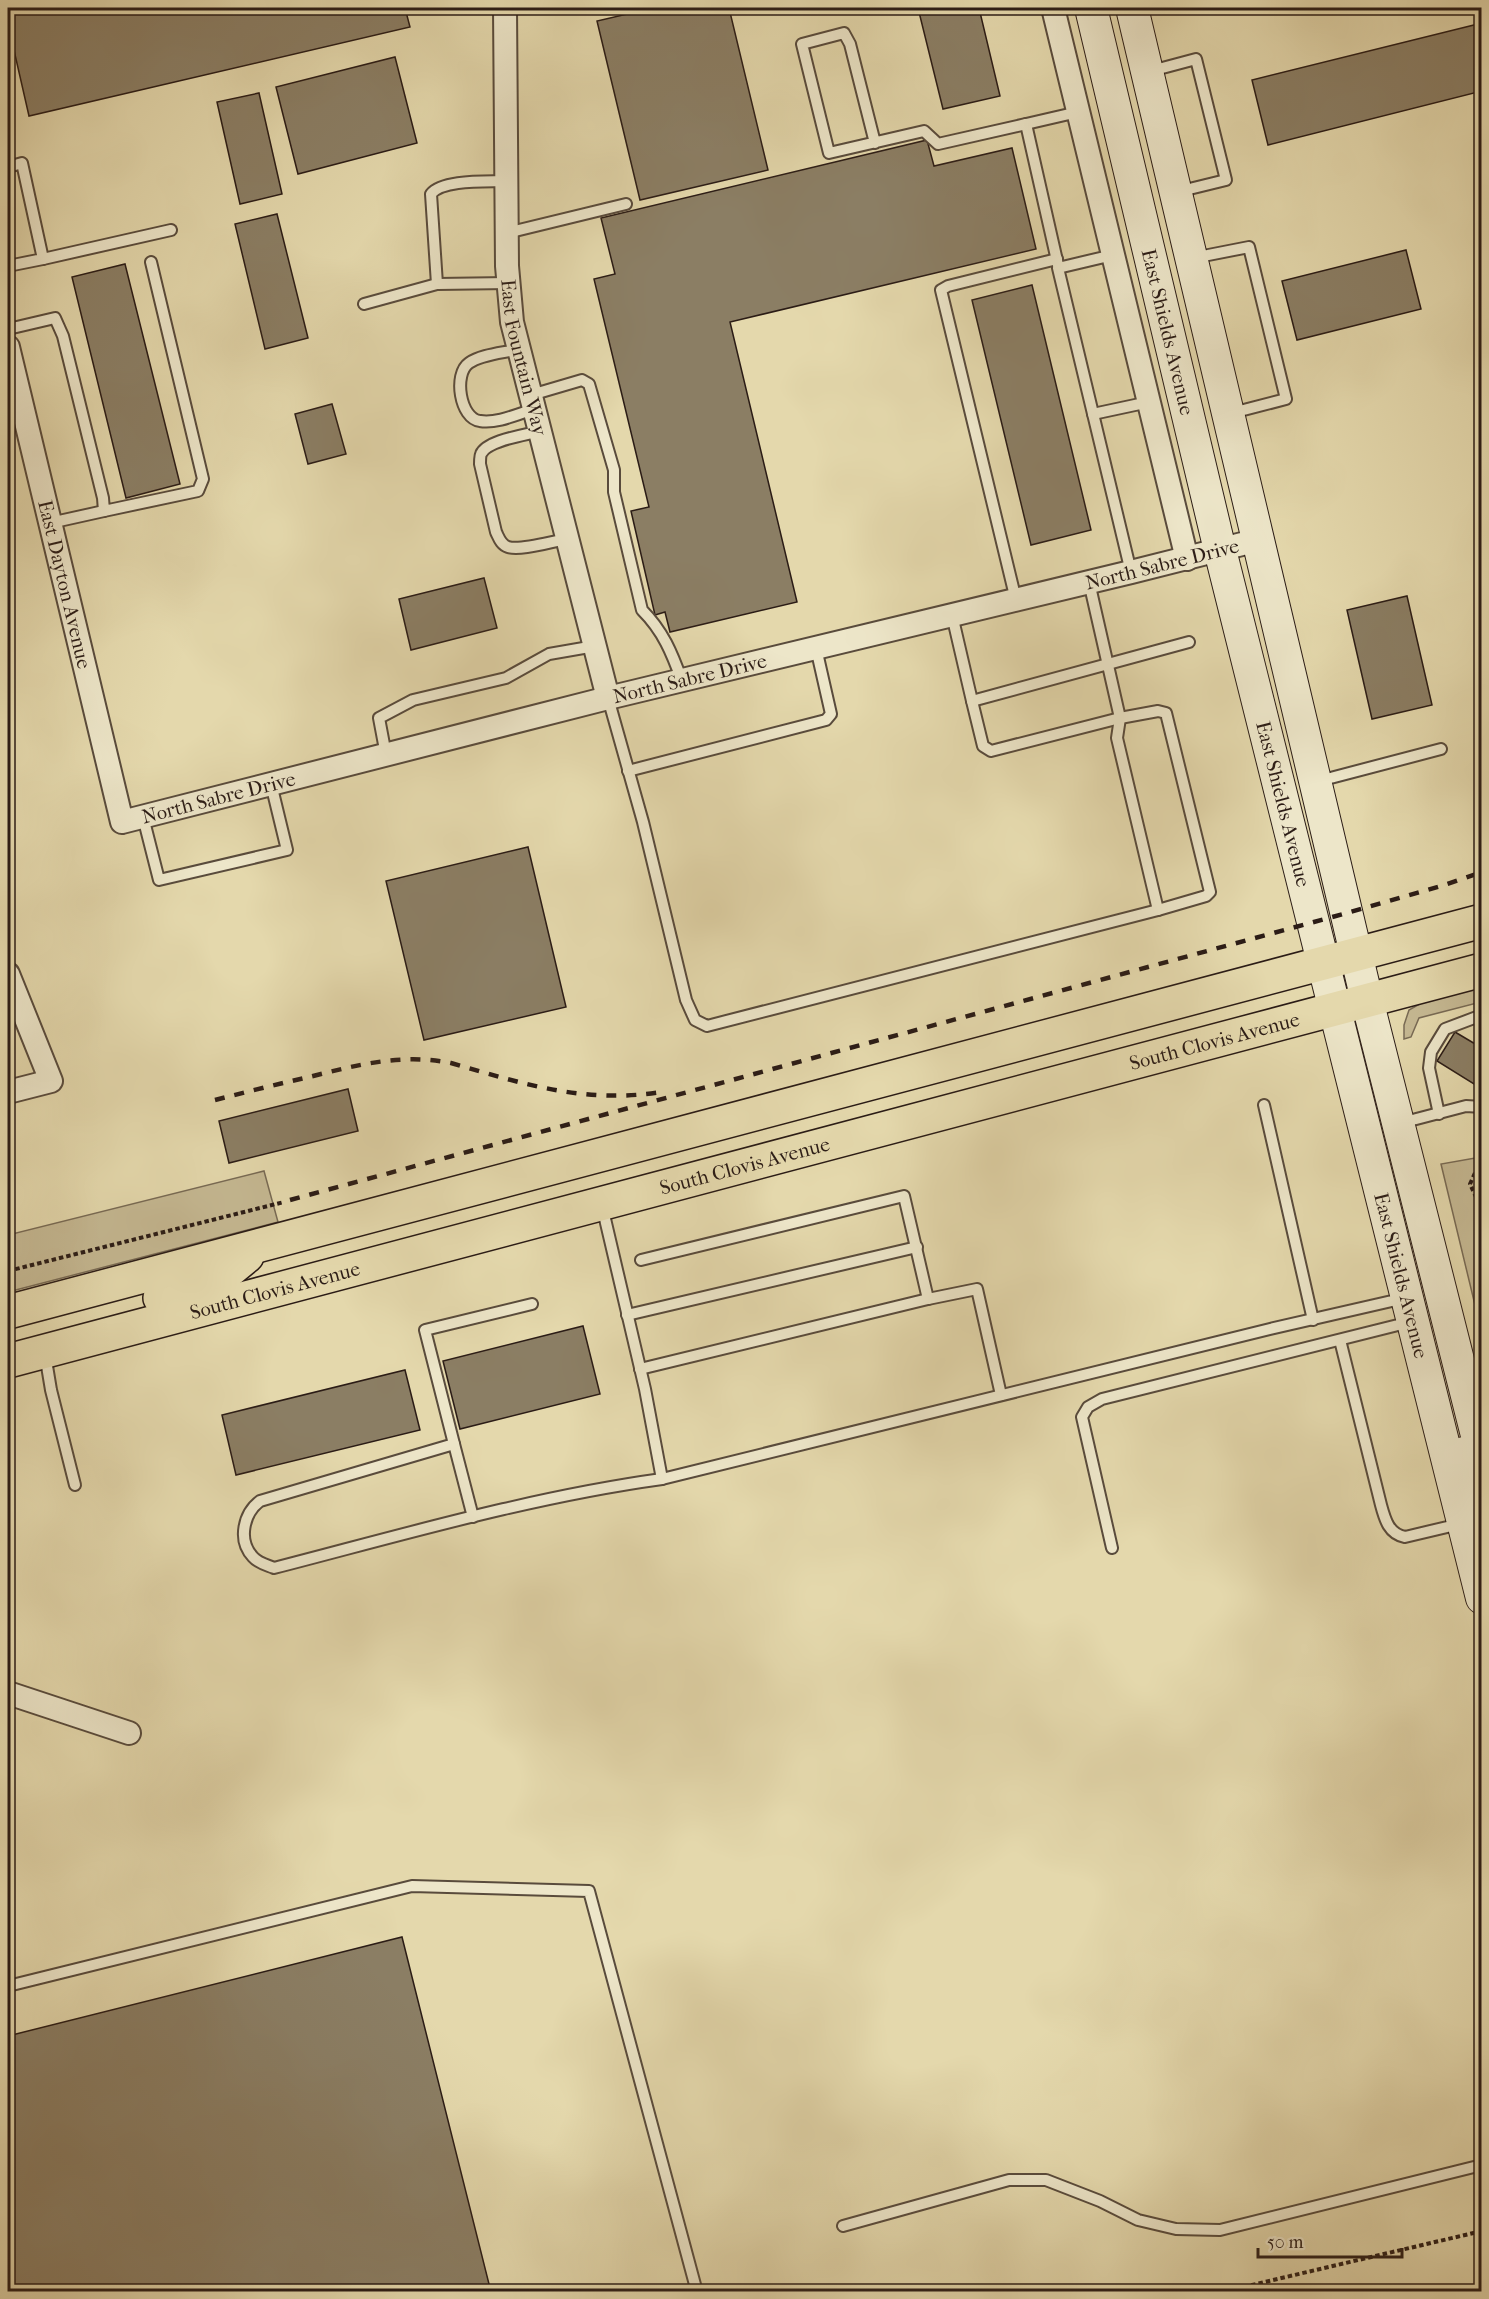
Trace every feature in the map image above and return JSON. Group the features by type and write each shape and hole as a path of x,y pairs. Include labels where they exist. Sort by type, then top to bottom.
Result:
{"main road":[{"name":"East Shields Avenue","path":"1091,8 1220,550 1411,1310"},
{"name":"East Shields Avenue","path":"1132,8 1367,1000 1482,1455"},
{"path":"8,1340 23,1336 32,1325 21,1308 1482,921"},
{"name":"South Clovis Avenue","path":"8,1361 1334,1008 1479,974"},
{"path":"45,1351 43,1341 54,1326 184,1292 219,1279 260,1245"},
{"path":"1411,1310 1437,1345 1469,1473 1482,1598"}],"street":[{"name":"East Fountain Way","path":"505,8 507,233 512,322 608,699"},
{"name":"East Shields Avenue","path":"1053,8 1187,559"},
{"name":"East Dayton Avenue","path":"8,347 50,523 133,819"},
{"name":"North Sabre Drive","path":"133,819 608,699 1258,540"},
{"path":"8,974 51,1081 8,1092"},
{"path":"8,1693 129,1733"}],"lane":[{"path":"874,143 850,44 844,33 802,44 829,153 874,143 924,131 938,144 1078,112"},
{"path":"1148,72 1196,59 1226,180 1177,192"},
{"path":"1026,124 1131,572"},
{"path":"8,167 22,163 43,258"},
{"path":"437,284 431,194 439,187 462,183 507,181"},
{"path":"507,233 626,204"},
{"path":"8,266 171,230"},
{"path":"1193,258 1249,247 1286,399 1229,414"},
{"path":"1016,600 941,290 948,286 1113,255"},
{"path":"50,523 198,491 203,479 151,262"},
{"path":"364,304 437,284 509,283"},
{"path":"8,330 55,318 63,336 103,498 104,511"},
{"path":"519,349 469,363 461,372 459,382 461,394 469,416 476,421 486,422 535,412"},
{"path":"568,539 516,548 507,547 501,542 496,532 480,464 480,455 485,449 501,441 535,412 582,380 589,384 614,470 614,492 642,610 670,647 682,681"},
{"path":"1093,414 1149,402"},
{"path":"1089,582 1120,718 1117,738 1158,910"},
{"path":"608,699 686,1000 695,1020 707,1026 1206,896 1209,891 1166,713 1158,711 1120,718 991,751 983,746 952,615"},
{"path":"972,701 1189,642"},
{"path":"386,755 379,718 413,700 506,678 549,654 595,646"},
{"path":"628,771 826,720 831,714 816,648"},
{"path":"1316,782 1441,749"},
{"path":"133,819 159,880 287,850 271,784"},
{"path":"1439,1114 1429,1068 1431,1052 1445,1029 1482,1015"},
{"path":"1264,1106 1313,1320"},
{"path":"1398,1124 1467,1106 1482,1107"},
{"path":"641,1260 904,1196 928,1299"},
{"path":"601,1203 640,1369 662,1479"},
{"path":"627,1315 916,1247"},
{"path":"640,1369 977,1289 1001,1395"},
{"path":"473,1517 425,1330 532,1304"},
{"path":"454,1444 260,1501 250,1508 244,1525 247,1548 252,1557 274,1568 473,1517 617,1485 662,1479 1313,1320 1411,1310"},
{"path":"1112,1548 1082,1417 1088,1407 1102,1399 1340,1340 1411,1310"},
{"path":"1340,1340 1381,1505 1389,1528 1398,1536 1405,1537 1472,1512"},
{"path":"45,1351 51,1389 75,1485"},
{"path":"8,1986 412,1886 589,1892 697,2292"},
{"path":"843,2226 1009,2180 1046,2180 1100,2201 1138,2220 1176,2229 1220,2230 1482,2165"}],"path":[{"path":"1482,1171 1475,1173 1470,1184 1482,1210"},
{"path":"8,1271 284,1202"},
{"path":"1222,2292 1482,2231"}],"shaded area":[{"path":"1481,987 1481,1002 1419,1018 1411,1037 1404,1039 1404,1025 1409,1010 1423,1002"},
{"path":"1482,1157 1481,1330 1441,1164"},
{"path":"264,1171 278,1222 8,1292 8,1235"}],"building":[{"path":"34,8 405,8 410,27 29,116 8,24 8,14"},
{"path":"653,8 729,8 768,170 640,200 597,21"},
{"path":"918,8 979,8 1000,96 943,109"},
{"path":"1482,23 1482,91 1268,145 1252,80"},
{"path":"395,57 417,143 298,174 276,87"},
{"path":"259,93 282,194 240,204 217,102"},
{"path":"927,140 934,166 1012,148 1036,249 730,322 797,602 670,632 665,612 655,615 631,511 649,507 594,279 615,274 601,218"},
{"path":"277,214 308,338 265,349 235,224"},
{"path":"1406,250 1421,309 1297,340 1282,281"},
{"path":"125,264 180,484 126,498 72,277"},
{"path":"1032,285 1091,530 1031,545 972,300"},
{"path":"332,404 346,454 308,464 295,414"},
{"path":"484,578 497,628 411,650 399,599"},
{"path":"1407,596 1432,705 1372,719 1347,610"},
{"path":"528,847 566,1007 424,1040 386,881"},
{"path":"1455,1032 1482,1048 1482,1089 1437,1061"},
{"path":"348,1089 358,1131 229,1163 219,1121"},
{"path":"583,1326 600,1394 460,1429 443,1361"},
{"path":"405,1370 420,1430 236,1475 222,1415"},
{"path":"402,1937 491,2292 8,2292 8,2036"}],"railway":[{"path":"290,1200 1347,913 1482,872"},
{"path":"215,1100 362,1065 415,1059 451,1063 529,1085 580,1094 634,1095 662,1092"}]}
